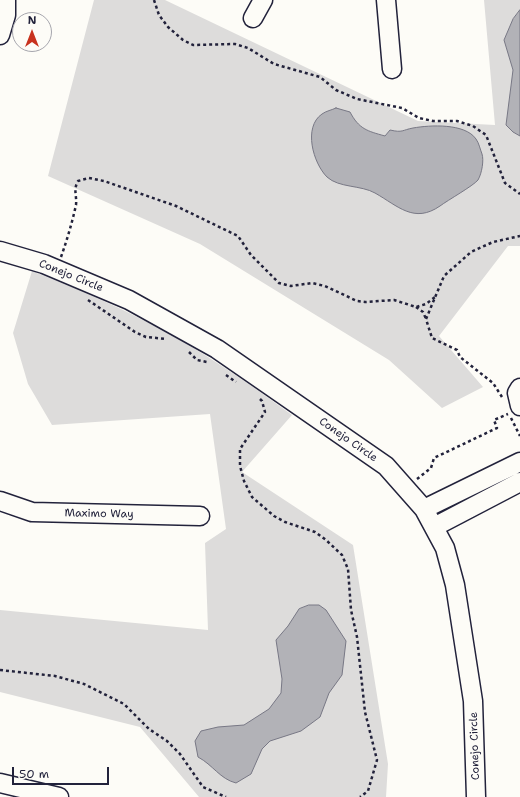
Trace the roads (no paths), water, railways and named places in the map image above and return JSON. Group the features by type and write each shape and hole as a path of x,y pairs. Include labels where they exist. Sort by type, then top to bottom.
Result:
{"street":[{"path":"0,35 6,15 6,0"},
{"path":"252,18 263,0"},
{"path":"386,0 392,69"},
{"name":"Conejo Circle","path":"0,251 56,269 129,300 217,349 386,466 407,489 424,509 445,548 456,593 473,701 476,797"},
{"path":"511,409 520,388"},
{"path":"424,509 520,462"},
{"path":"434,527 520,482"},
{"name":"Maximo Way","path":"0,501 32,512 200,516"},
{"path":"0,782 58,797"}]}
